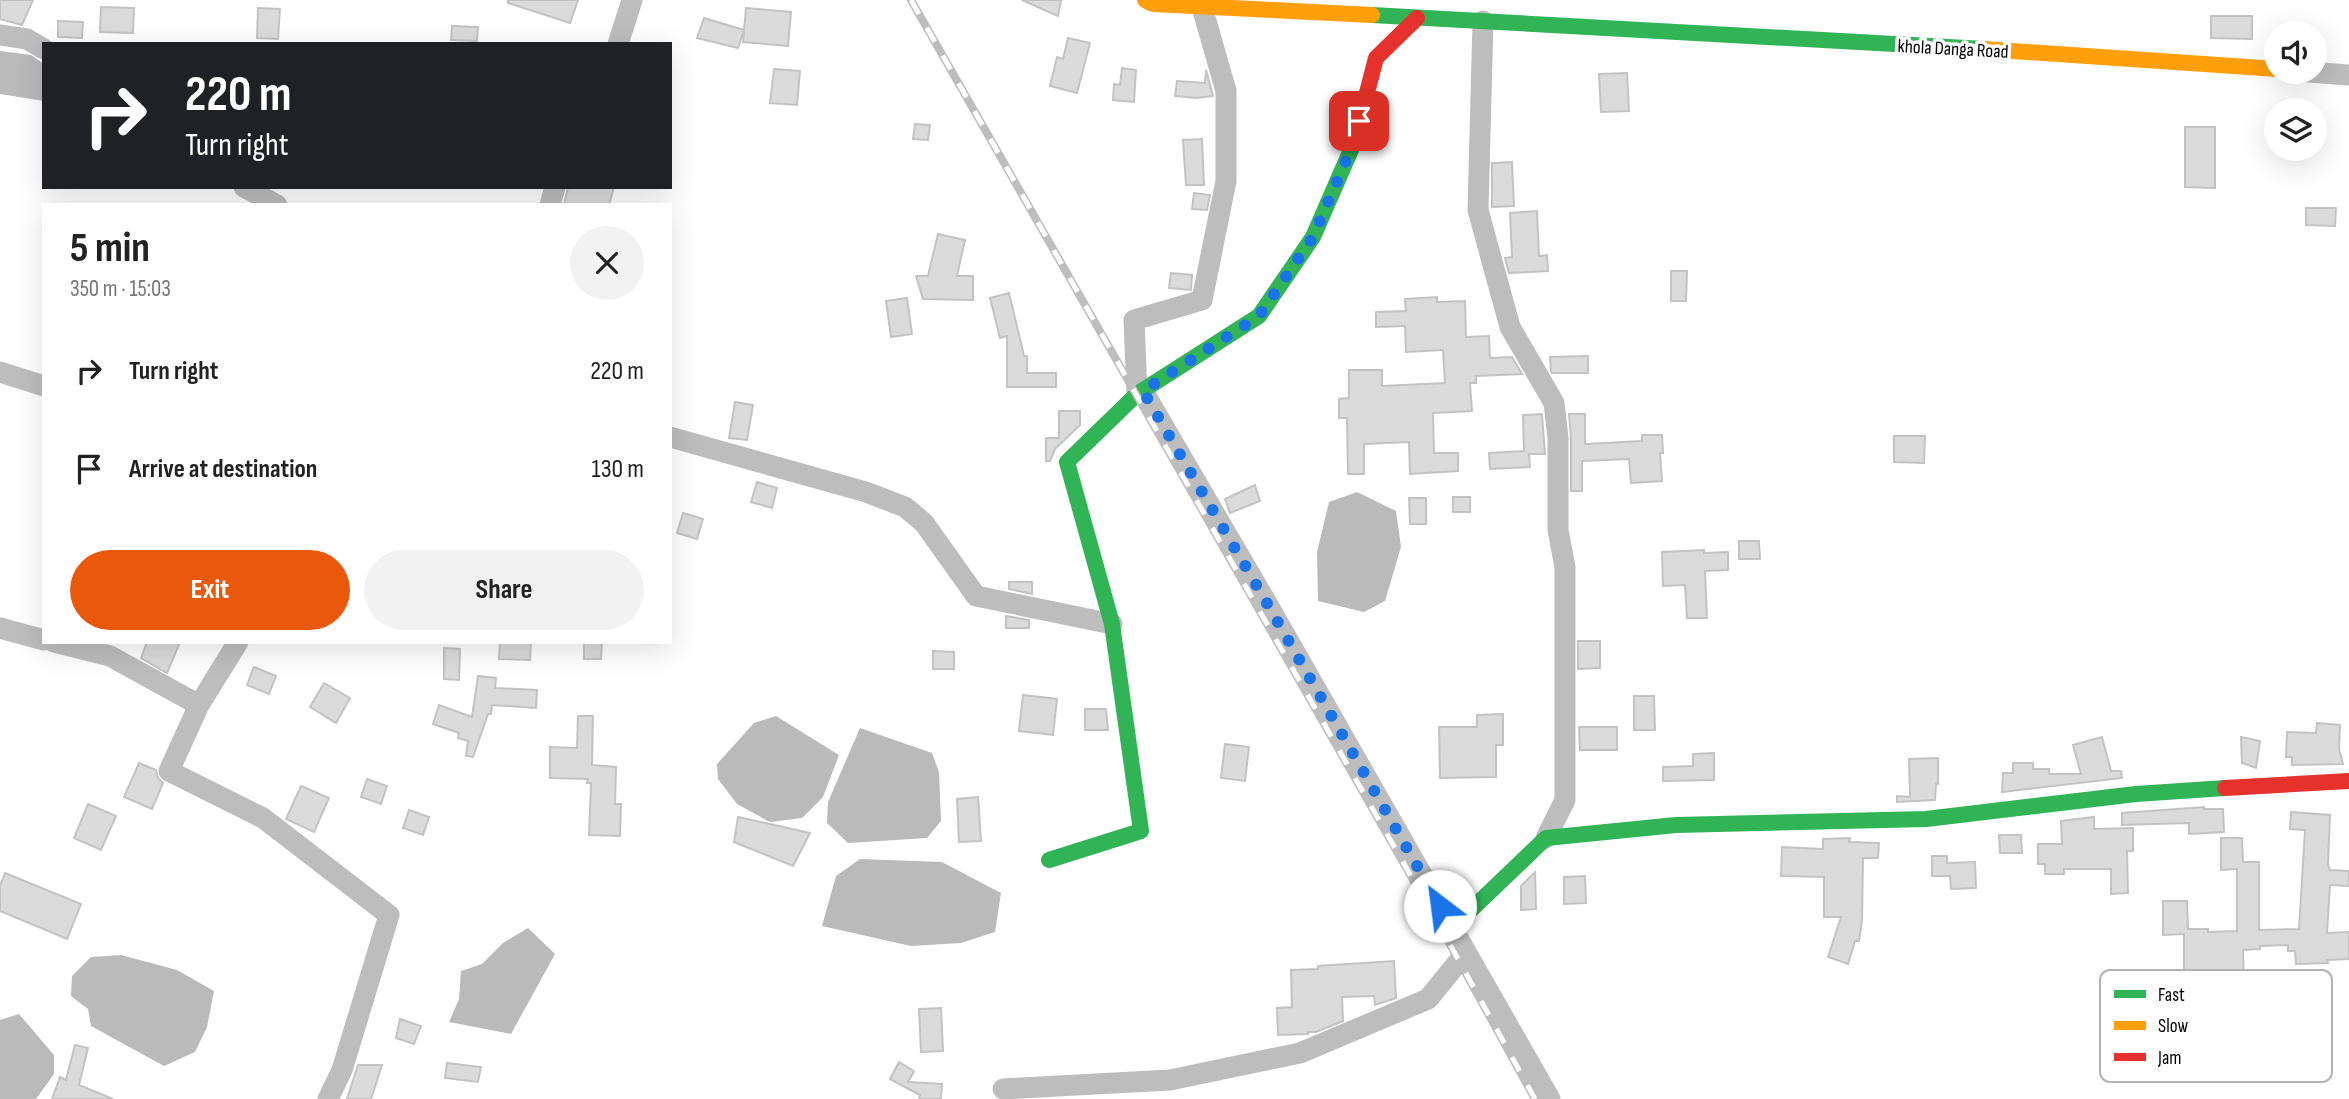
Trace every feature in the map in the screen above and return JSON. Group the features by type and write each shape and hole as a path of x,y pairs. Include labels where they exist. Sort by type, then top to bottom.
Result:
{"street":[{"path":"619,42 632,0"},
{"name":"khola Danga Road","path":"1145,0 1153,4 1202,7 1629,29 2264,68"},
{"path":"1202,7 1226,90 1226,181 1202,300 1134,320 1140,393 1268,605 1550,1099"},
{"path":"1049,860 1141,831 1112,624 1068,462 1140,393 1259,316 1313,237 1354,142 1376,58 1417,18"},
{"path":"1452,928 1546,838 1565,800 1565,567 1558,530 1558,438 1554,402 1510,327 1478,210 1483,21"},
{"path":"0,35 27,39 42,48"},
{"path":"2327,73 2349,75"},
{"path":"248,189 273,203"},
{"path":"0,372 42,385"},
{"path":"672,438 866,492 905,506 924,523 976,596 1112,624"},
{"path":"0,628 42,638"},
{"path":"62,644 110,656 200,705"},
{"path":"237,644 200,705 169,771 263,818 389,915 342,1070 328,1099"},
{"path":"1546,838 1676,825 1926,819 2136,794 2349,781"},
{"path":"1003,1089 1170,1080 1300,1053 1427,999 1459,961 1464,950"}],"shaded area":[{"path":"0,51 31,55 42,63 42,101 0,94"},
{"path":"1357,492 1396,511 1401,547 1385,601 1364,612 1318,601 1317,552 1329,502"},
{"path":"776,716 839,755 823,797 802,818 770,822 737,804 718,779 717,764 754,723"},
{"path":"860,728 932,753 939,772 941,821 927,838 848,843 827,823 828,802"},
{"path":"860,859 942,862 1001,893 995,932 961,943 911,946 822,926 836,876"},
{"path":"528,928 555,954 511,1034 449,1022 459,999 461,971 482,964 503,943"},
{"path":"121,955 177,970 214,991 207,1027 195,1052 164,1066 91,1026 88,1009 71,996 72,976 91,957"},
{"path":"19,1014 54,1055 54,1074 36,1099 0,1099 0,1020"}],"building":[{"path":"0,0 33,0 22,25 0,19"},
{"path":"508,0 578,0 570,23 508,3"},
{"path":"1022,0 1061,0 1058,16"},
{"path":"101,7 134,8 133,33 100,32"},
{"path":"258,8 280,9 278,39 257,38"},
{"path":"746,8 791,12 788,46 743,42"},
{"path":"2211,16 2252,16 2252,39 2211,38"},
{"path":"704,18 744,30 738,48 697,38"},
{"path":"58,21 83,22 82,38 58,37"},
{"path":"452,26 478,27 477,41 451,40"},
{"path":"1068,38 1090,43 1077,93 1050,86 1057,57 1063,59"},
{"path":"1122,68 1136,70 1134,102 1113,100 1114,84 1120,85"},
{"path":"774,69 800,71 797,105 770,103"},
{"path":"1206,70 1213,96 1175,96 1177,81 1205,83"},
{"path":"1627,73 1629,111 1601,112 1599,74"},
{"path":"915,124 930,125 928,140 913,139"},
{"path":"2185,127 2215,127 2215,188 2185,187"},
{"path":"1202,139 1204,185 1186,185 1183,140"},
{"path":"1512,162 1514,206 1492,207 1492,163"},
{"path":"568,189 613,189 610,203 564,203"},
{"path":"1194,193 1210,195 1207,210 1192,209"},
{"path":"2306,208 2336,208 2335,226 2306,225"},
{"path":"1537,211 1539,256 1547,255 1548,271 1509,273 1505,258 1512,257 1510,213"},
{"path":"938,234 965,240 957,276 973,276 973,300 923,299 916,276 928,276"},
{"path":"1671,271 1687,271 1686,301 1671,301"},
{"path":"1171,273 1192,275 1191,290 1169,288"},
{"path":"1009,293 1024,356 1027,356 1027,373 1056,373 1056,387 1007,387 1007,336 1000,338 990,298"},
{"path":"1437,297 1437,302 1465,301 1466,337 1489,336 1490,358 1512,357 1522,374 1476,376 1476,383 1470,383 1472,411 1433,413 1434,453 1458,453 1458,471 1410,474 1409,442 1364,444 1364,474 1348,474 1347,418 1339,418 1339,399 1349,398 1349,370 1382,370 1382,386 1445,383 1443,350 1406,352 1405,326 1376,327 1376,312 1406,311 1405,299"},
{"path":"907,298 912,334 891,337 886,301"},
{"path":"1588,356 1588,373 1551,371 1550,357"},
{"path":"735,402 753,405 747,440 729,438"},
{"path":"1059,411 1080,411 1080,425 1055,449 1050,461 1046,461 1046,438 1059,438"},
{"path":"1542,414 1545,454 1529,454 1530,467 1490,469 1489,453 1524,451 1523,415"},
{"path":"1569,414 1585,414 1585,444 1642,441 1642,435 1662,435 1662,481 1631,483 1629,459 1582,461 1582,491 1571,491"},
{"path":"1894,436 1925,436 1924,463 1894,462"},
{"path":"757,482 777,488 772,508 751,502"},
{"path":"1255,485 1260,501 1230,513 1225,499"},
{"path":"1453,497 1470,497 1470,512 1453,512"},
{"path":"1409,498 1426,498 1426,524 1410,524"},
{"path":"683,513 703,519 697,539 677,533"},
{"path":"1739,541 1759,541 1760,559 1739,559"},
{"path":"1704,550 1704,553 1728,552 1728,570 1705,571 1707,618 1687,618 1685,585 1663,586 1662,552"},
{"path":"1009,582 1032,582 1032,594 1009,589"},
{"path":"1006,616 1029,620 1029,628 1006,628"},
{"path":"1578,641 1600,641 1600,668 1578,669"},
{"path":"146,644 179,644 167,673 141,658"},
{"path":"500,644 531,644 530,660 499,659"},
{"path":"584,644 602,644 601,659 584,659"},
{"path":"444,648 460,649 459,680 444,679"},
{"path":"933,651 954,652 954,669 933,669"},
{"path":"254,667 276,676 269,694 247,685"},
{"path":"478,676 496,678 495,688 537,690 536,708 492,705 491,714 488,714 473,757 466,756 468,741 458,738 459,733 433,724 439,705 472,717"},
{"path":"324,683 350,698 336,723 310,707"},
{"path":"1023,695 1057,699 1053,735 1019,731"},
{"path":"1634,696 1654,696 1655,730 1634,730"},
{"path":"1085,709 1106,709 1108,730 1085,730"},
{"path":"1503,714 1503,745 1496,745 1496,777 1440,778 1439,727 1477,727 1477,715"},
{"path":"578,716 593,716 592,765 616,767 615,804 621,804 620,836 589,835 591,783 587,783 588,779 550,778 550,747 577,748"},
{"path":"2317,723 2340,725 2339,749 2343,764 2292,765 2292,757 2286,757 2287,732 2316,733"},
{"path":"1579,727 1617,727 1617,750 1580,750"},
{"path":"2102,737 2111,771 2121,771 2122,778 2002,792 2003,773 2013,773 2013,763 2033,763 2033,769 2049,769 2049,774 2081,774 2073,745"},
{"path":"2241,737 2260,741 2256,768 2242,763"},
{"path":"1225,744 1249,747 1245,781 1221,778"},
{"path":"1714,753 1714,780 1663,781 1663,767 1693,766 1693,754"},
{"path":"1938,758 1935,800 1897,802 1897,796 1910,797 1909,759"},
{"path":"139,763 156,770 163,783 152,809 124,797"},
{"path":"367,779 387,786 381,804 361,797"},
{"path":"301,786 329,798 314,832 286,819"},
{"path":"978,797 981,841 959,842 957,799"},
{"path":"88,804 116,816 101,850 74,838"},
{"path":"2204,807 2223,809 2224,832 2189,834 2189,823 2122,825 2122,813"},
{"path":"409,810 429,817 423,835 403,828"},
{"path":"2291,812 2330,815 2328,864 2330,870 2349,871 2349,886 2330,885 2327,933 2349,932 2349,959 2296,964 2295,951 2288,951 2288,945 2260,946 2260,949 2243,950 2244,970 2184,970 2184,934 2163,935 2163,901 2187,901 2188,929 2208,929 2208,932 2237,931 2237,869 2221,870 2221,838 2242,838 2243,862 2259,862 2259,930 2299,929 2305,830 2290,829"},
{"path":"738,817 810,833 793,866 734,842"},
{"path":"2094,817 2094,829 2133,828 2133,851 2127,851 2128,893 2111,894 2111,869 2064,869 2064,874 2045,874 2045,864 2038,864 2038,844 2062,844 2061,821"},
{"path":"1999,835 2021,835 2022,853 2000,853"},
{"path":"1850,838 1849,842 1879,843 1878,858 1863,858 1862,920 1859,941 1855,941 1848,964 1828,957 1841,917 1824,917 1824,877 1781,876 1782,847 1823,849 1823,839"},
{"path":"1932,856 1947,856 1947,863 1975,862 1976,888 1951,889 1950,876 1932,876"},
{"path":"1535,872 1536,909 1521,910 1521,886"},
{"path":"5,873 81,904 67,939 0,911 0,886"},
{"path":"1585,876 1586,903 1564,904 1564,877"},
{"path":"1394,961 1396,998 1375,1005 1374,996 1342,997 1343,1021 1308,1034 1278,1035 1277,1008 1292,1007 1291,970"},
{"path":"941,1008 943,1051 921,1052 919,1009"},
{"path":"400,1019 421,1026 414,1044 396,1038"},
{"path":"75,1045 88,1048 79,1085 113,1099 52,1099 60,1077 66,1080"},
{"path":"899,1062 914,1071 908,1082 942,1084 941,1099 919,1099 920,1095 890,1079"},
{"path":"447,1063 481,1067 478,1082 445,1078"},
{"path":"358,1065 382,1065 371,1099 347,1099"}],"railway":[{"path":"911,0 1452,948 1535,1099"}],"traffic: fast":[{"path":"1372,15 1984,49"},
{"path":"1049,860 1141,831 1112,624 1067,462 1137,394 1259,316 1313,237 1357,131"},
{"path":"1452,928 1546,838 1676,825 1926,819 2136,794 2225,788"}],"traffic: slow":[{"path":"1145,0 1153,4 1372,15"},
{"path":"1984,49 2264,68"}],"traffic: jam":[{"path":"1357,131 1376,58 1417,18"},
{"path":"2225,788 2349,781"}],"route":[{"path":"1359,121 1354,142 1313,237 1259,316 1143,391 1440,906"}]}
